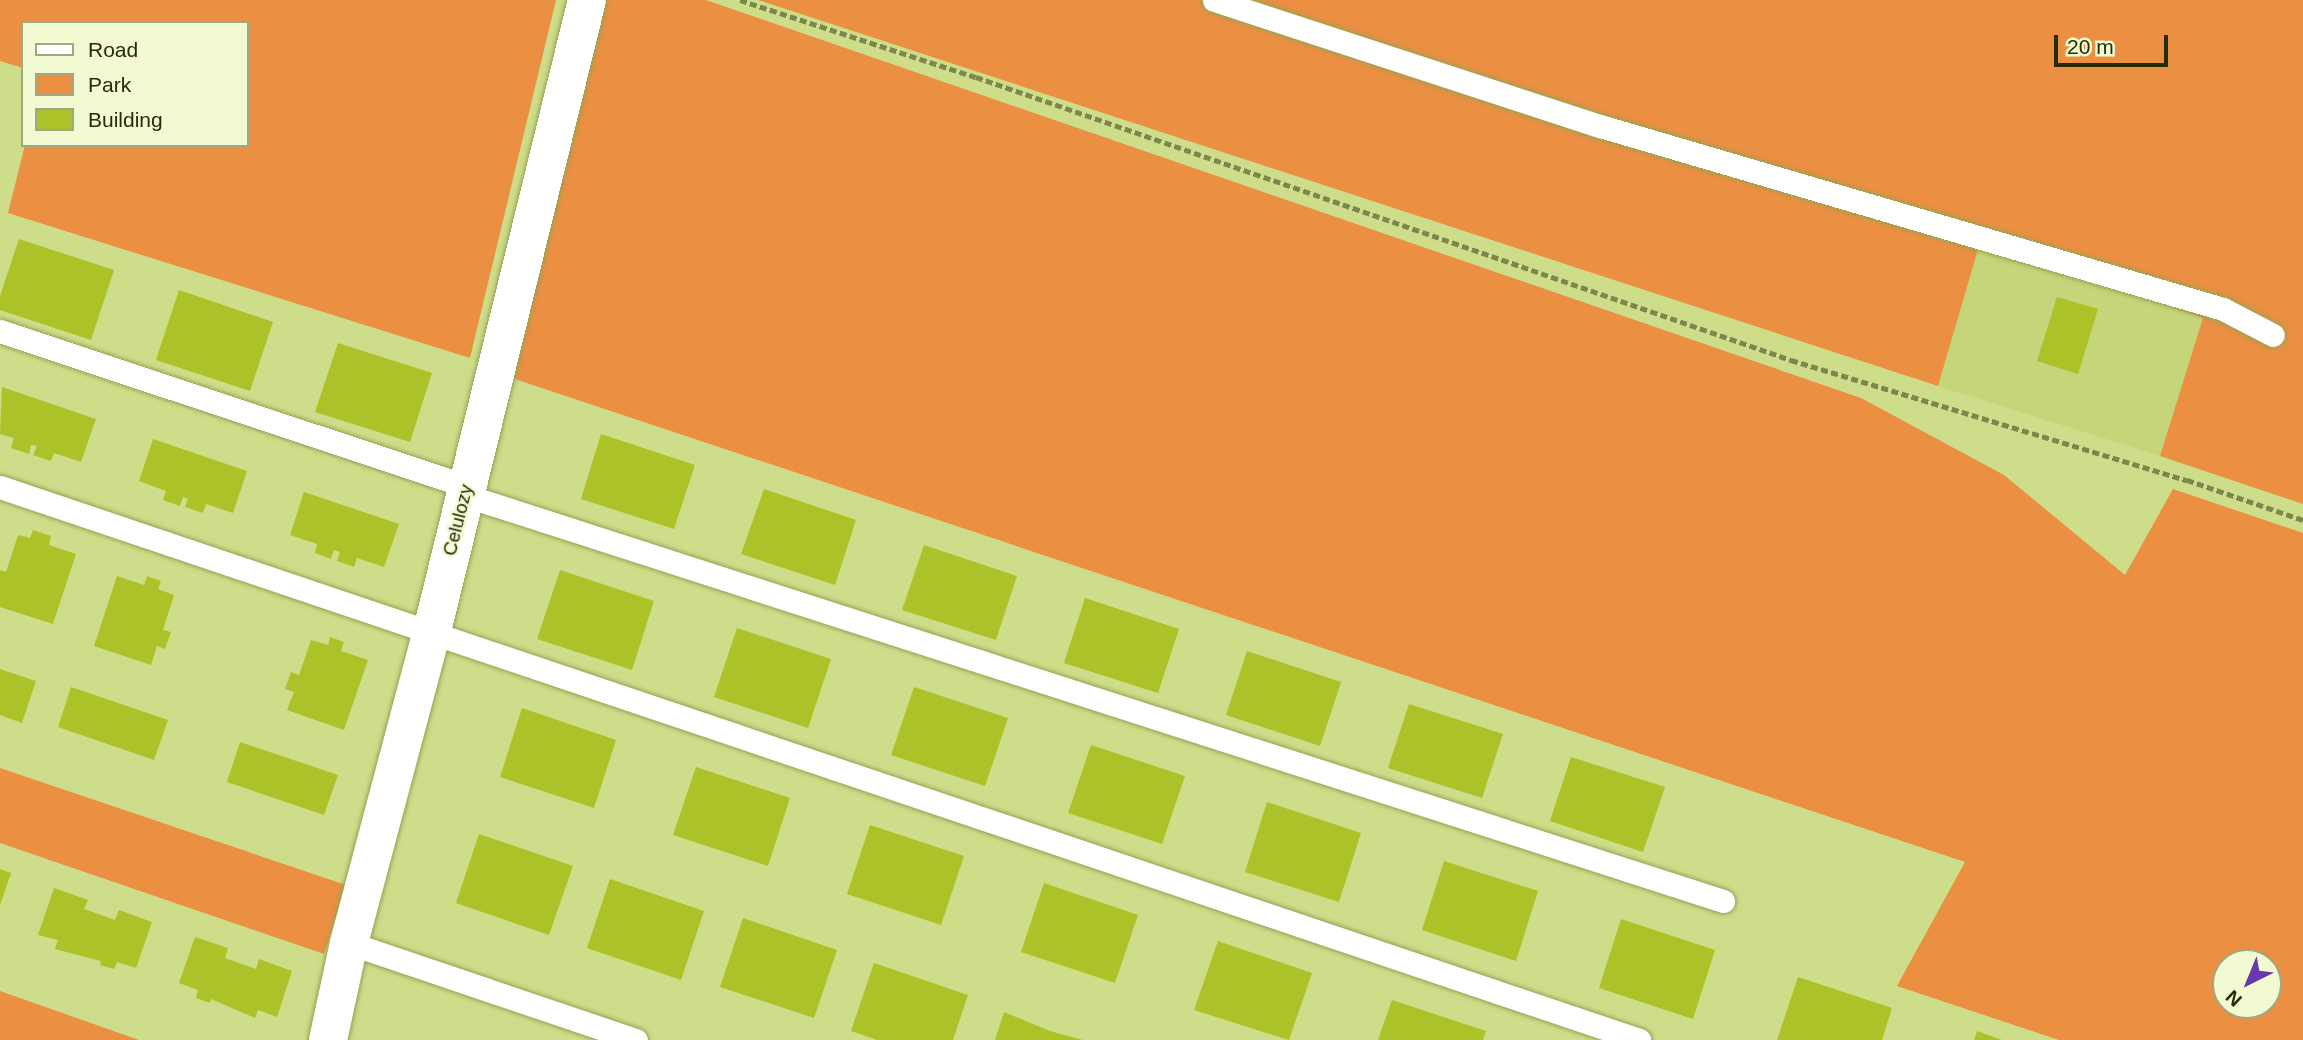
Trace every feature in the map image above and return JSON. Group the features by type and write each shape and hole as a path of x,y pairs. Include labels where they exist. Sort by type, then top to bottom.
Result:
{"street":[{"name":"Celulozy","path":"328,1040 349,943 431,635 587,0"}],"lane":[{"path":"1214,0 1600,126 2223,309 2273,335"},
{"path":"0,331 465,491 1723,901"},
{"path":"0,487 431,635 1639,1040"},
{"path":"349,943 636,1040"}],"path":[{"path":"740,0 976,77 1791,360 2187,480 2303,520"}],"shaded area":[{"path":"1980,239 2204,318 2160,456 1938,386"}],"green space":[{"path":"0,0 556,0 470,358 8,213 24,147 248,147 248,21 21,21 21,67 0,61"},
{"path":"600,0 706,0 1861,398 2004,475 2125,575 2173,489 2303,533 2303,1040 2059,1040 1897,986 1965,862 506,376"},
{"path":"758,0 2303,0 2303,504 2160,456 2203,318 1981,239 1938,386"},
{"path":"0,768 346,885 324,954 0,843"},
{"path":"0,991 139,1040 0,1040"}],"building":[{"path":"19,239 114,270 91,340 0,310 0,296"},
{"path":"179,290 273,322 250,391 156,360"},
{"path":"2057,297 2098,309 2078,374 2037,361"},
{"path":"338,343 432,373 410,442 315,412"},
{"path":"2,387 96,419 81,462 54,453 51,461 33,455 37,446 31,445 29,454 11,448 14,438 0,434"},
{"path":"601,434 695,465 674,529 581,499"},
{"path":"153,439 247,471 233,513 206,504 203,513 185,507 188,499 183,497 180,506 163,500 166,491 139,481"},
{"path":"764,489 856,520 835,585 741,554"},
{"path":"304,492 399,524 384,567 357,558 354,567 337,561 340,552 334,550 331,559 315,553 317,544 290,535"},
{"path":"33,530 51,536 49,545 76,554 53,624 0,607 0,570 6,572 18,535 30,538"},
{"path":"924,545 1017,576 996,640 902,610"},
{"path":"560,570 654,601 632,670 537,639"},
{"path":"117,576 144,585 147,576 161,581 158,589 174,595 163,630 171,632 165,649 157,646 151,665 94,646"},
{"path":"1085,598 1179,629 1158,693 1064,663"},
{"path":"737,628 831,659 808,728 714,697"},
{"path":"330,637 344,642 341,651 368,660 344,730 287,710 294,692 285,689 291,672 299,675 311,640 328,645"},
{"path":"1247,651 1341,682 1320,746 1226,715"},
{"path":"0,669 36,681 22,723 0,715"},
{"path":"71,687 168,720 154,760 58,727"},
{"path":"914,687 1008,718 985,786 891,755"},
{"path":"1409,704 1503,734 1482,798 1388,768"},
{"path":"522,708 616,740 594,808 500,777"},
{"path":"240,742 338,775 324,815 227,782"},
{"path":"1091,745 1185,776 1162,844 1068,813"},
{"path":"1571,757 1665,787 1643,852 1550,821"},
{"path":"696,767 790,798 768,866 673,835"},
{"path":"1267,802 1361,833 1339,902 1245,872"},
{"path":"870,825 964,856 941,925 847,894"},
{"path":"479,834 573,866 549,935 456,903"},
{"path":"1444,861 1538,891 1516,961 1422,930"},
{"path":"0,869 11,873 0,905"},
{"path":"610,879 704,911 681,980 587,948"},
{"path":"1044,883 1138,915 1115,983 1021,952"},
{"path":"54,888 88,900 84,909 115,920 119,910 152,922 136,968 117,962 114,969 100,965 101,961 55,949 58,940 38,935"},
{"path":"743,918 837,950 814,1018 720,987"},
{"path":"1621,919 1715,950 1693,1019 1599,988"},
{"path":"195,937 228,948 225,958 256,969 259,959 292,971 277,1017 258,1010 255,1018 211,999 210,1003 196,998 198,990 179,983"},
{"path":"1218,941 1312,973 1289,1040 1194,1010"},
{"path":"874,963 968,995 953,1040 877,1040 851,1031"},
{"path":"1798,977 1892,1008 1882,1040 1777,1040"},
{"path":"1392,1000 1486,1031 1483,1040 1378,1040"},
{"path":"1004,1012 1050,1031 1083,1040 995,1040"},
{"path":"1977,1031 2002,1040 1974,1040"}]}
